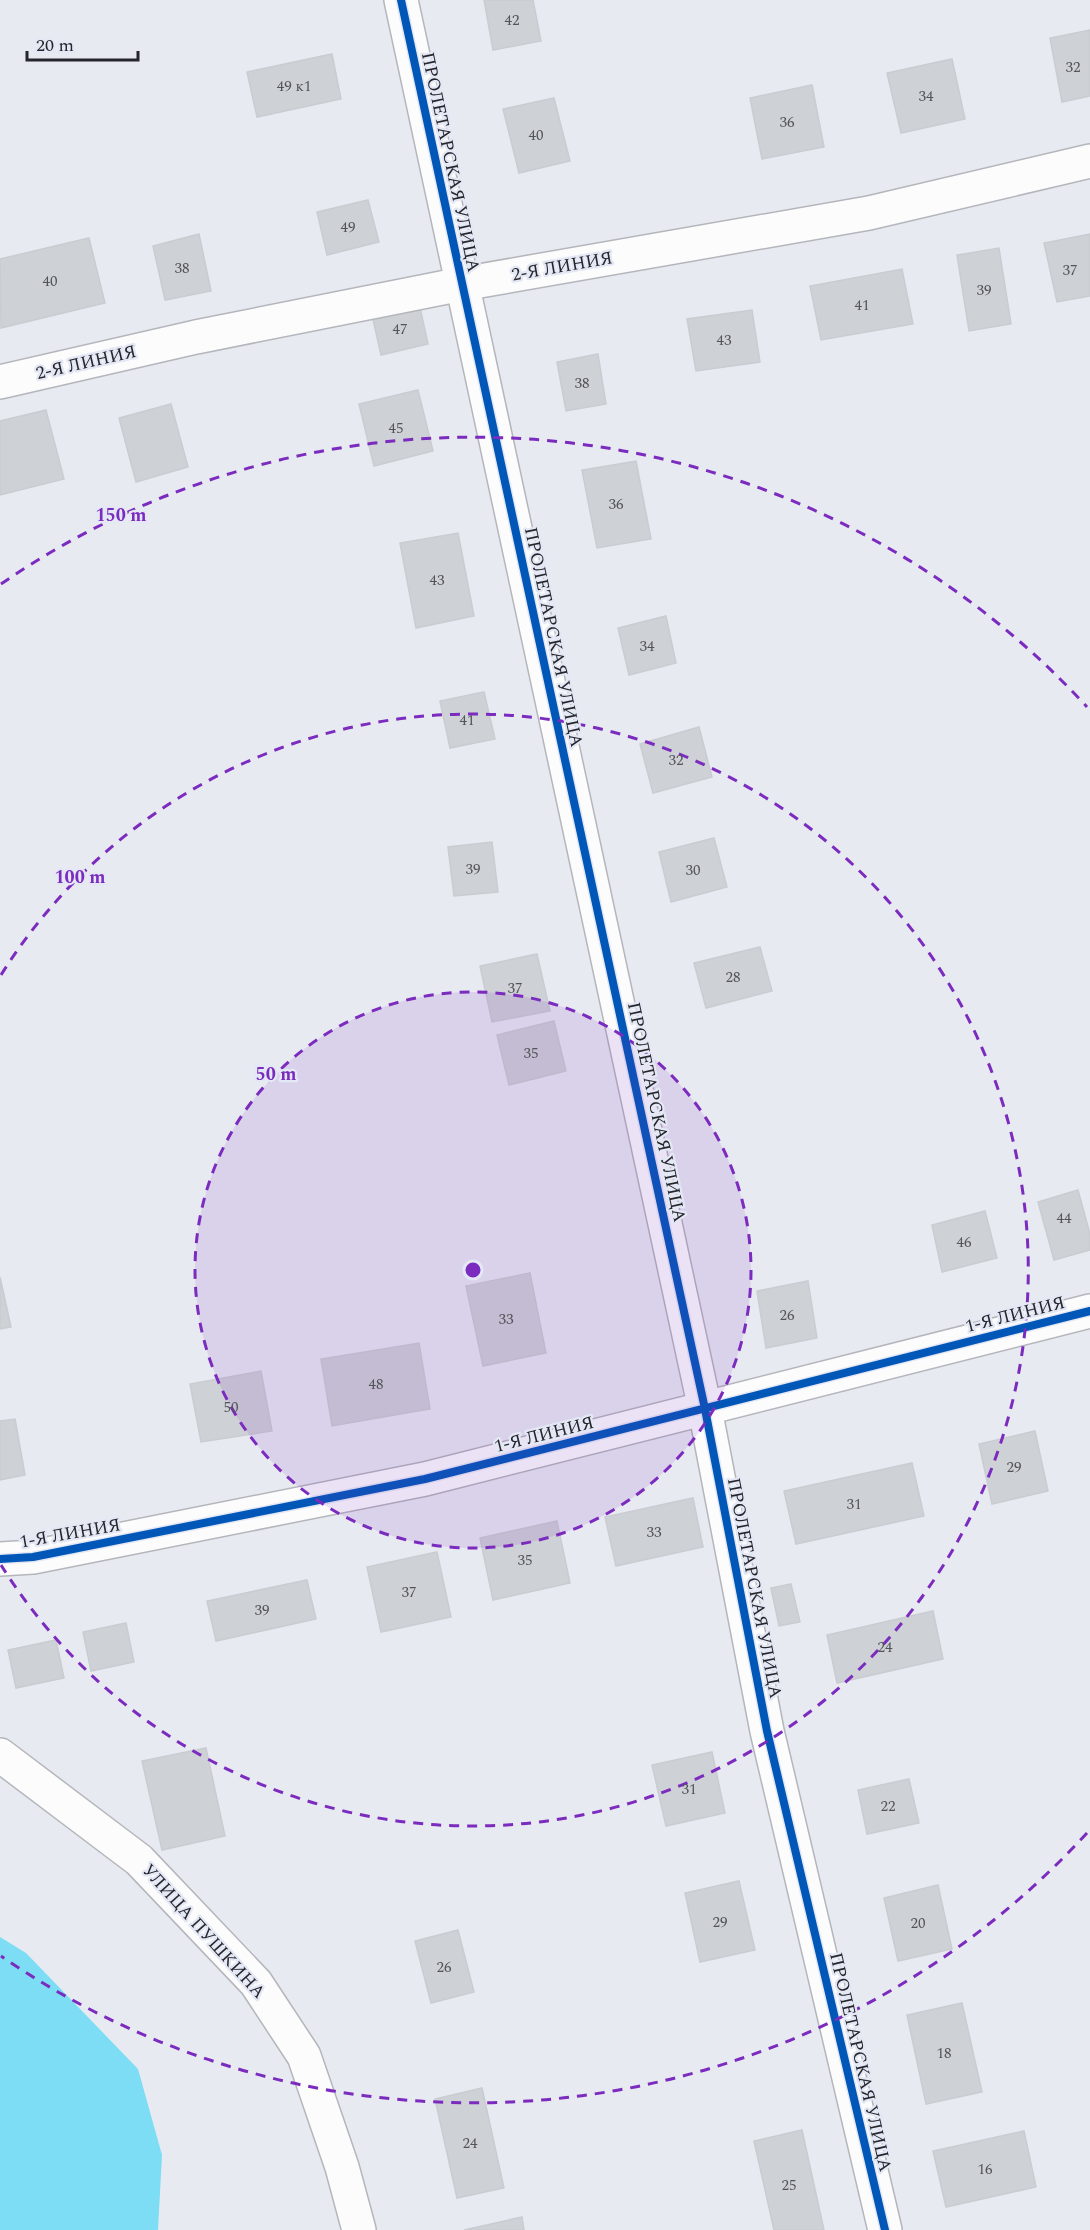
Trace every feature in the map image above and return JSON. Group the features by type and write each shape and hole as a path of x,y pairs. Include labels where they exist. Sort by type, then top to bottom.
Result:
{"street":[{"name":"ПРОЛЕТАРСКАЯ УЛИЦА","path":"401,0 705,1410 767,1731 885,2230"},
{"name":"2-Я ЛИНИЯ","path":"0,382 196,337 462,284 869,213 1090,161"},
{"name":"1-Я ЛИНИЯ","path":"0,1559 33,1557 425,1479 1090,1311"},
{"name":"УЛИЦА ПУШКИНА","path":"0,1755 139,1860 256,1983 304,2056 342,2167 359,2230"}],"water":[{"path":"0,1937 26,1953 138,2069 162,2155 158,2230 0,2230"}],"building":[{"path":"484,0 533,0 541,41 493,50"},
{"path":"1090,30 1090,96 1062,102 1050,38"},
{"path":"332,54 341,99 257,117 247,72"},
{"path":"952,59 965,119 901,133 887,73"},
{"path":"812,85 824,147 762,159 750,98"},
{"path":"554,98 570,161 519,173 503,109"},
{"path":"368,200 379,242 327,255 317,212"},
{"path":"199,234 211,291 165,300 153,246"},
{"path":"1090,234 1090,296 1057,302 1044,243"},
{"path":"89,238 105,303 1,328 0,259"},
{"path":"999,248 1011,324 969,331 957,255"},
{"path":"902,269 913,324 821,340 810,286"},
{"path":"419,303 428,344 381,355 372,315"},
{"path":"752,310 760,362 696,371 687,319"},
{"path":"598,354 606,404 566,411 557,362"},
{"path":"418,390 433,451 374,466 359,404"},
{"path":"171,404 188,467 136,482 119,418"},
{"path":"46,410 64,479 0,495 0,421"},
{"path":"636,461 651,539 597,548 582,470"},
{"path":"458,533 474,616 416,628 400,543"},
{"path":"666,616 676,663 629,675 618,628"},
{"path":"484,692 495,739 450,748 440,701"},
{"path":"699,727 712,777 653,793 640,744"},
{"path":"714,838 727,887 671,902 659,852"},
{"path":"492,842 498,892 454,896 448,847"},
{"path":"760,947 772,991 706,1008 694,963"},
{"path":"537,954 550,1011 492,1022 480,966"},
{"path":"554,1021 566,1071 509,1085 497,1035"},
{"path":"1078,1190 1090,1234 1090,1250 1054,1260 1038,1202"},
{"path":"985,1211 997,1258 942,1272 932,1225"},
{"path":"530,1273 546,1353 483,1366 466,1286"},
{"path":"0,1277 11,1327 0,1329"},
{"path":"808,1281 817,1338 766,1348 757,1291"},
{"path":"419,1343 430,1409 332,1426 321,1359"},
{"path":"261,1371 272,1431 201,1442 190,1384"},
{"path":"15,1419 25,1475 0,1480 0,1421"},
{"path":"1035,1431 1048,1491 992,1504 979,1444"},
{"path":"912,1463 924,1516 796,1544 784,1491"},
{"path":"693,1498 703,1547 616,1566 605,1517"},
{"path":"557,1521 570,1583 493,1600 480,1538"},
{"path":"437,1552 451,1617 381,1632 367,1567"},
{"path":"307,1580 316,1619 216,1641 207,1601"},
{"path":"791,1584 800,1622 779,1626 771,1588"},
{"path":"933,1611 943,1659 837,1683 827,1635"},
{"path":"126,1623 134,1662 91,1671 83,1632"},
{"path":"56,1640 64,1678 16,1688 8,1650"},
{"path":"206,1748 225,1836 162,1850 142,1761"},
{"path":"712,1752 725,1813 666,1826 652,1765"},
{"path":"909,1779 919,1823 867,1834 858,1790"},
{"path":"739,1881 755,1950 700,1962 685,1893"},
{"path":"938,1885 952,1949 898,1961 884,1898"},
{"path":"458,1930 474,1992 431,2003 415,1941"},
{"path":"962,2003 982,2092 926,2104 907,2015"},
{"path":"482,2088 504,2188 457,2198 435,2099"},
{"path":"802,2130 824,2230 774,2230 754,2141"},
{"path":"1024,2131 1036,2187 946,2207 933,2151"},
{"path":"522,2217 524,2230 464,2230"}],"cycle path":[{"path":"401,0 705,1409 767,1731 885,2230"},
{"path":"0,1559 33,1557 425,1479 1090,1311"}]}
